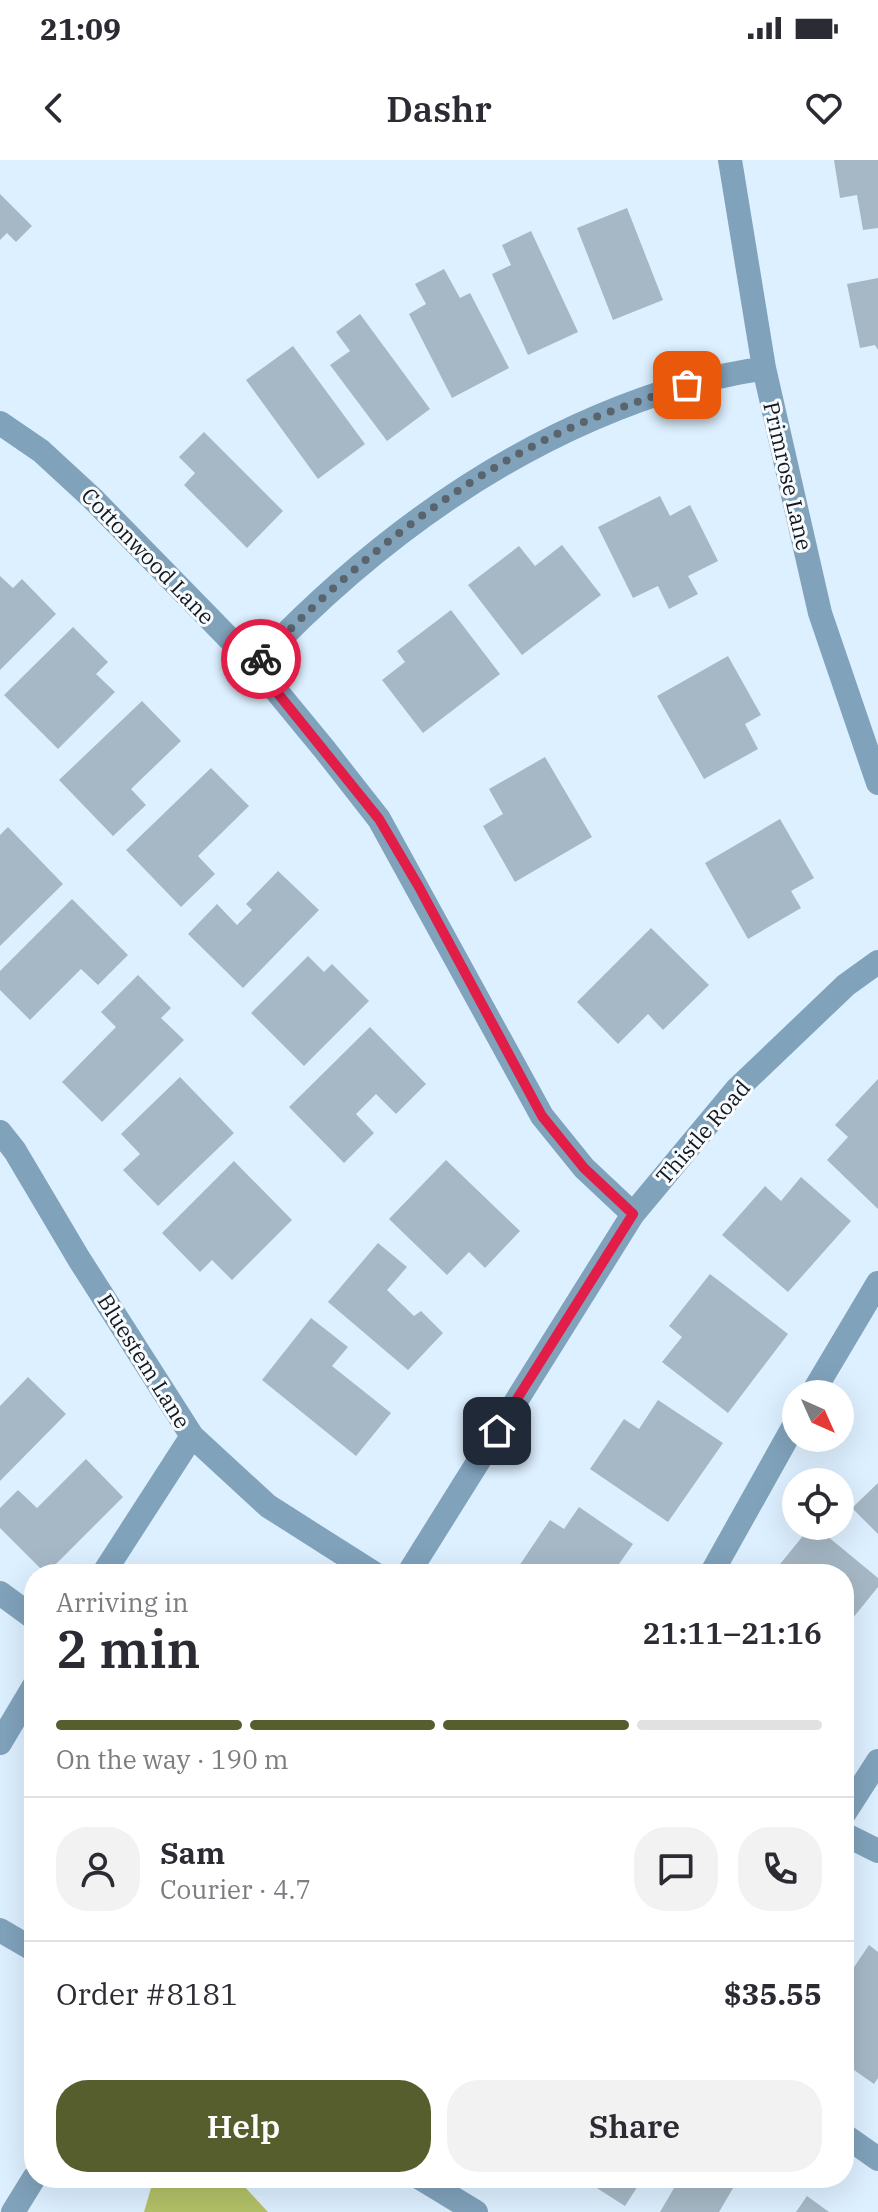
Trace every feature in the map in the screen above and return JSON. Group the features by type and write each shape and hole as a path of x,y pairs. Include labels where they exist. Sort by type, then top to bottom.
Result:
{"street":[{"name":"Primrose Lane","path":"730,160 764,368 820,613 878,783"},
{"path":"255,665 306,611 385,544 461,489 540,442 614,410 687,385 764,368"},
{"name":"Cottonwood Lane","path":"0,423 41,451 92,498 255,665 379,819 542,1116 584,1168 633,1214"},
{"name":"Thistle Road","path":"414,1564 633,1214 737,1089 846,985 878,962"},
{"name":"Bluestem Lane","path":"0,1132 15,1151 79,1259 192,1436 268,1506 359,1564"},
{"path":"820,1380 878,1283"},
{"path":"109,1564 192,1436"},
{"path":"717,1564 782,1447"},
{"path":"0,1593 24,1611"},
{"path":"0,1743 24,1703"},
{"path":"854,1798 878,1761"},
{"path":"854,1839 878,1851"},
{"path":"0,1930 24,1944"},
{"path":"854,2142 878,2159"},
{"path":"13,2212 28,2188"},
{"path":"436,2188 476,2212"}],"shaded area":[{"path":"151,2188 246,2188 268,2212 144,2212"}],"building":[{"path":"834,160 878,160 878,228 863,230 857,195 840,198"},
{"path":"0,194 32,226 16,242 7,233 0,240"},
{"path":"627,208 663,300 613,320 577,228"},
{"path":"531,231 578,332 528,355 492,274 511,265 502,245"},
{"path":"444,269 460,298 470,293 509,368 452,398 409,314 426,304 415,284"},
{"path":"878,278 878,350 875,345 860,348 847,284"},
{"path":"360,314 430,409 387,441 330,365 350,351 336,332"},
{"path":"293,346 365,444 318,479 246,380"},
{"path":"204,432 283,511 247,548 184,485 195,473 179,457"},
{"path":"660,496 670,516 690,505 718,561 688,576 698,594 669,609 658,586 633,598 598,527"},
{"path":"562,545 601,595 522,655 468,585 519,546 535,566"},
{"path":"0,576 13,588 22,579 56,614 0,670"},
{"path":"451,610 500,674 423,733 382,680 405,662 397,651"},
{"path":"73,627 108,662 96,674 115,692 58,749 4,695"},
{"path":"728,656 761,715 745,724 758,749 704,779 657,696"},
{"path":"142,701 181,741 131,789 146,805 113,836 59,780"},
{"path":"545,757 592,837 515,882 483,826 503,814 489,789"},
{"path":"211,768 249,806 198,856 215,874 181,907 126,850"},
{"path":"780,819 814,878 791,891 801,908 748,939 705,863"},
{"path":"8,827 63,884 0,946 0,835"},
{"path":"278,871 319,910 243,988 188,934 217,904 237,925 252,910 246,904"},
{"path":"72,899 128,955 98,985 81,969 30,1020 0,990 0,971"},
{"path":"651,928 709,985 663,1030 648,1014 618,1044 577,1002"},
{"path":"308,956 324,972 332,964 369,1001 304,1066 251,1013"},
{"path":"138,975 171,1008 161,1018 184,1040 102,1122 62,1082 116,1027 101,1012"},
{"path":"370,1027 426,1084 396,1114 376,1094 356,1114 374,1133 344,1163 289,1107"},
{"path":"180,1077 234,1133 158,1206 123,1170 140,1154 121,1134"},
{"path":"878,1079 878,1209 827,1160 848,1137 835,1125"},
{"path":"446,1160 520,1231 485,1268 469,1252 447,1275 389,1219"},
{"path":"234,1161 292,1220 232,1280 212,1260 200,1272 162,1233"},
{"path":"801,1177 851,1221 788,1292 722,1235 765,1186 781,1201"},
{"path":"378,1243 407,1267 387,1290 414,1316 421,1311 443,1333 408,1370 328,1302"},
{"path":"710,1274 788,1334 728,1413 662,1362 682,1337 669,1326"},
{"path":"311,1318 348,1347 332,1366 391,1413 356,1456 262,1380"},
{"path":"28,1377 66,1414 0,1481 0,1406"},
{"path":"658,1400 723,1443 668,1522 590,1469 624,1419 639,1429"},
{"path":"86,1459 123,1497 56,1564 36,1564 0,1528 0,1508 18,1490 37,1508"},
{"path":"878,1483 878,1534 854,1510 854,1506"},
{"path":"579,1507 633,1544 619,1564 520,1564 550,1520 564,1529"},
{"path":"800,1540 832,1540 878,1578 878,1587 854,1617 854,1564 780,1564"},
{"path":"869,1945 878,1952 878,2078 874,2084 854,2070 854,1967"},
{"path":"597,2188 637,2188 625,2206"},
{"path":"674,2188 733,2188 719,2212 660,2212"},
{"path":"807,2196 829,2212 796,2212"}],"way so far":[{"path":"261,659 306,611 385,544 461,489 540,442 614,410 687,385"}],"route":[{"path":"261,659 255,665 379,819 542,1116 584,1168 633,1214 497,1431"}]}
